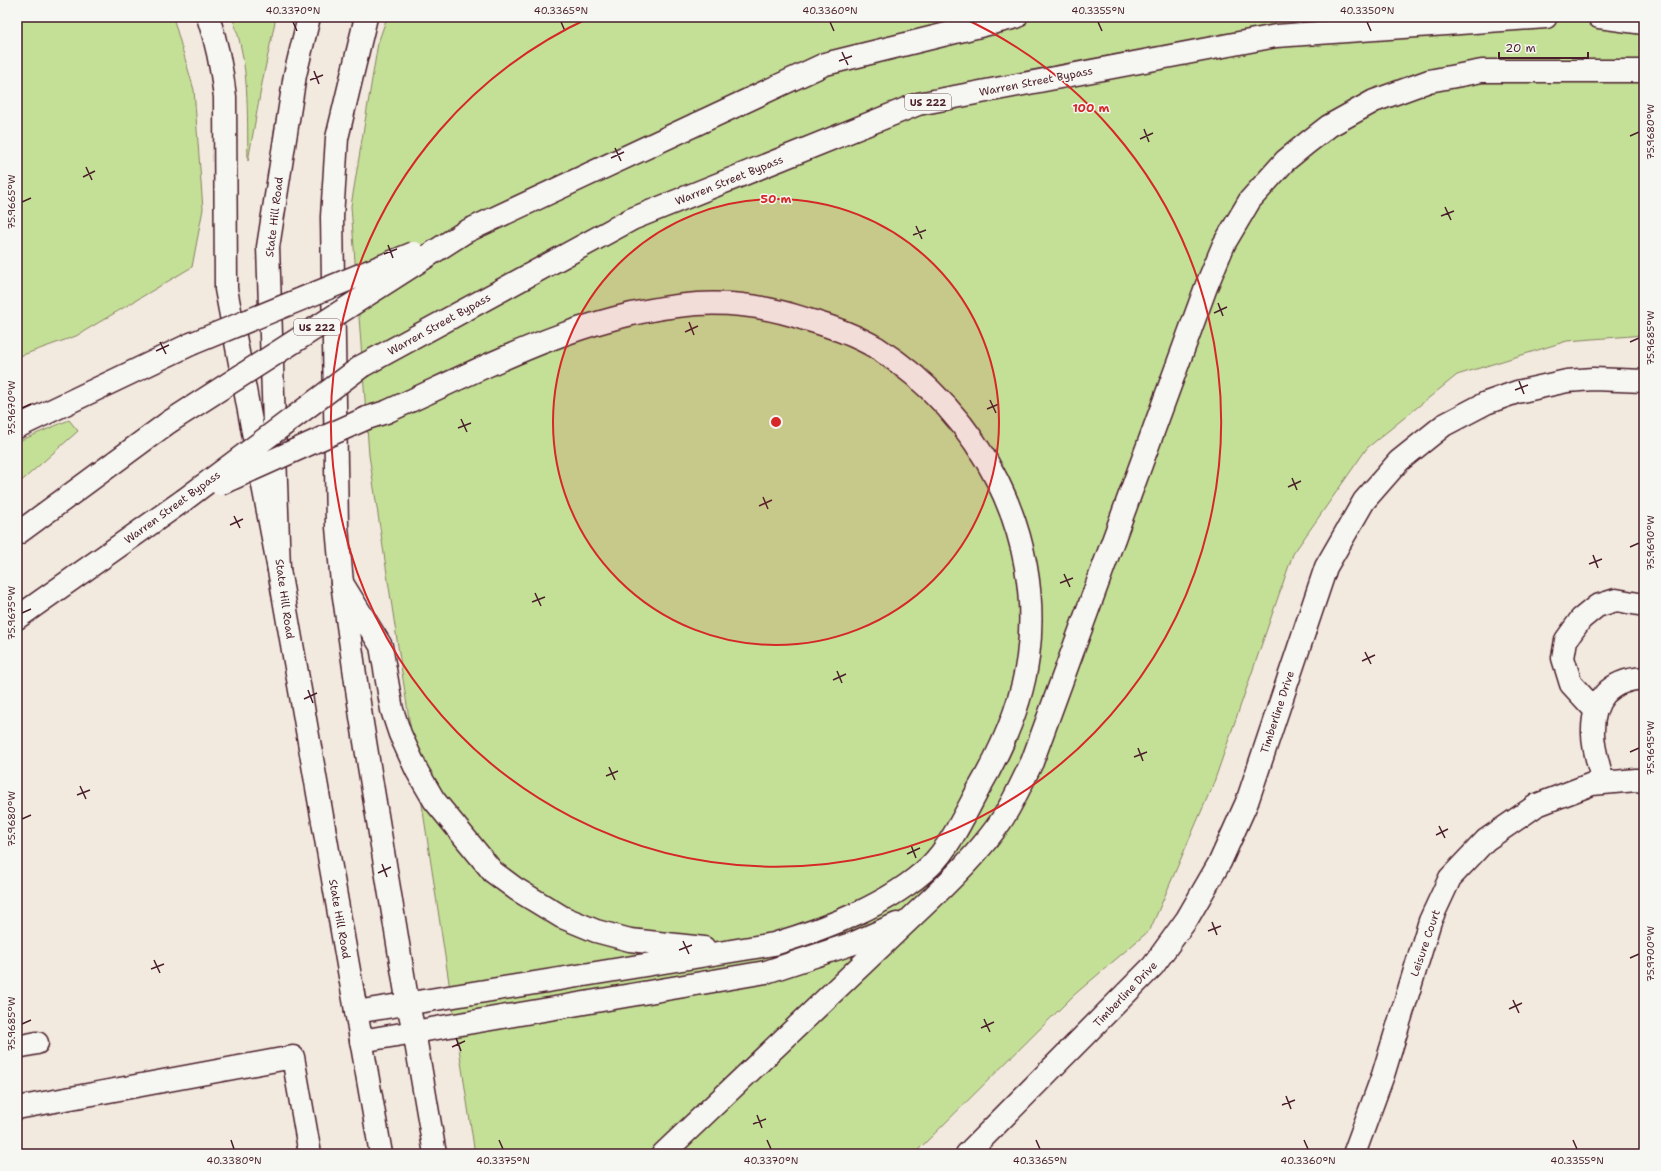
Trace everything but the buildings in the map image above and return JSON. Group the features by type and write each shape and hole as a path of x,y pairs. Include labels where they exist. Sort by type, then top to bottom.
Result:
{"main road":[{"path":"208,17 215,37 225,97 227,159 226,289 279,570"},
{"name":"State Hill Road","path":"309,17 295,75 268,247 279,570 381,1154"},
{"path":"366,17 337,138 332,217 337,527 342,583 362,717 408,1005 414,1031 435,1154"},
{"name":"US 222","path":"17,534 170,422 465,232 825,64 1016,17"},
{"name":"Warren Street Bypass","path":"17,618 184,500 362,366 632,219 918,104 1276,36 1546,17"},
{"path":"1599,17 1644,23"},
{"path":"663,1154 960,871 1000,822 1014,799 1032,762 1206,287 1224,244 1250,200 1285,161 1329,126 1374,101 1417,85 1456,74 1482,71 1644,71"},
{"path":"17,427 192,344 465,232"},
{"path":"184,500 367,418 386,412 529,348 597,322 664,308 700,304 769,308 814,321 846,333 876,347 923,384 941,401 976,441 987,460 1011,512 1026,564 1029,593 1028,657 1021,692 1007,733 987,775 954,833 931,865 900,889 845,918 808,934 774,944 408,1005 356,1012"},
{"name":"Timberline Drive","path":"968,1154 1153,966 1187,919 1220,862 1247,802 1326,567 1364,501 1394,466 1421,441 1444,425 1486,403 1516,392 1567,381 1593,379 1644,381"},
{"path":"342,583 381,646 392,710 400,734 417,771 434,800 493,872 516,889 562,917 596,930 630,940 731,951"},
{"path":"1595,710 1571,684 1562,658 1566,640 1581,619 1597,606 1616,600 1644,605"},
{"path":"1603,783 1592,735 1595,710 1605,693 1617,684 1630,679 1644,678"},
{"name":"Leisure Court","path":"1354,1154 1383,1075 1430,921 1450,878 1486,840 1537,805 1592,784 1636,780 1644,781"},
{"path":"361,1041 766,972 854,943 913,917"},
{"path":"17,1108 293,1057 310,1154"}],"green space":[{"path":"17,17 173,17 194,90 203,209 192,267 76,336 17,357"},
{"path":"232,17 276,17 248,161 245,70 238,34"},
{"path":"387,17 1644,17 1644,335 1567,341 1457,375 1367,448 1293,554 1214,782 1150,930 1074,995 914,1154 475,1154 369,455 351,206 378,43"},
{"path":"69,420 78,431 17,485 17,442"}]}
